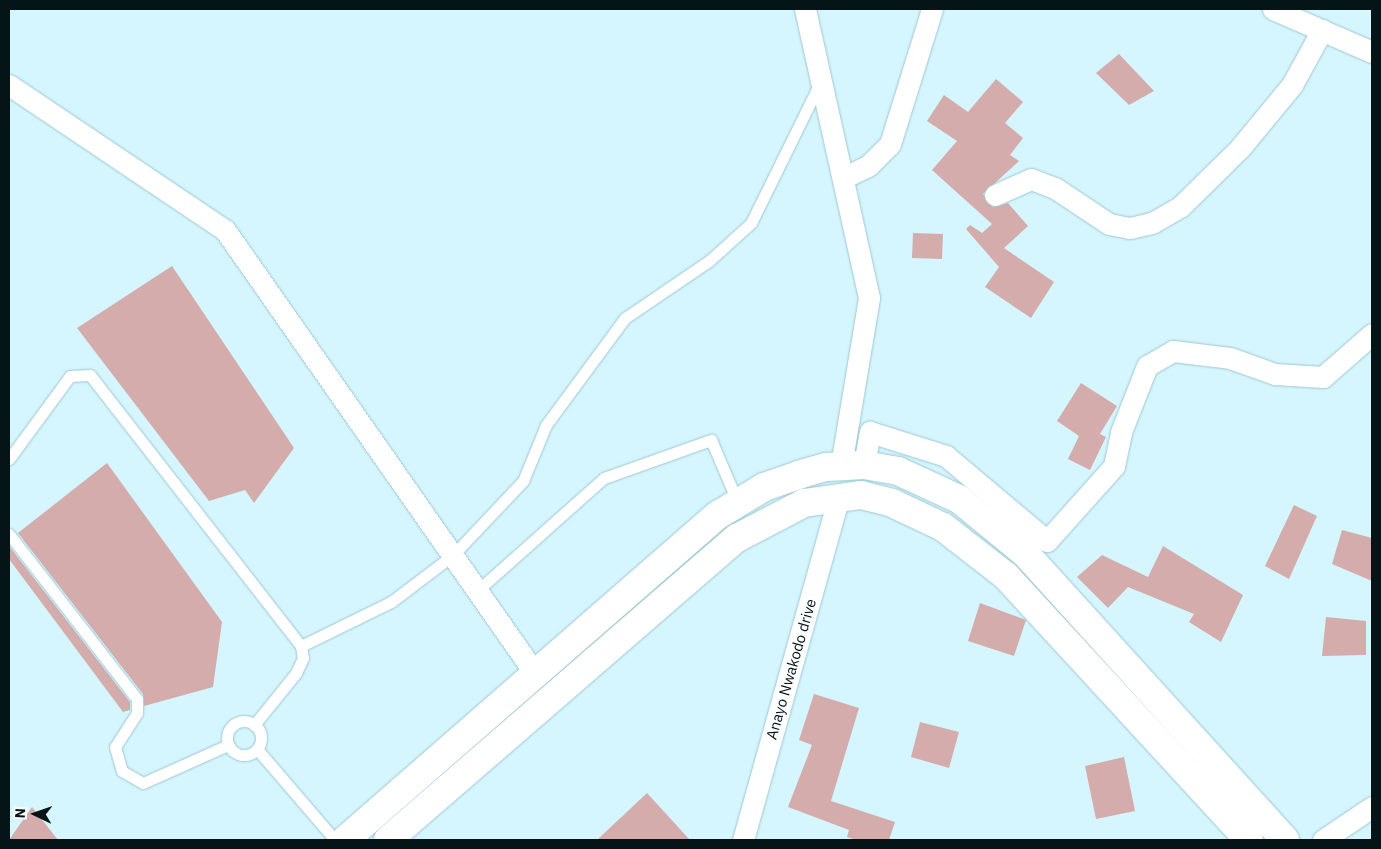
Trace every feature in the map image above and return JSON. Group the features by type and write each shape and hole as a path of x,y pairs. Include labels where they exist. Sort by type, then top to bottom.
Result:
{"street":[{"path":"805,9 869,298 852,465"},
{"path":"843,178 868,166 890,144 932,9"},
{"path":"1276,9 1322,30 1368,44"},
{"path":"995,195 1031,179 1055,188 1109,224 1130,228 1152,223 1180,208 1240,148 1292,85 1322,30"},
{"path":"9,85 225,230 534,672"},
{"path":"852,465 870,432 946,456 1047,541 1114,466 1121,432 1147,366 1173,351 1230,358 1275,374 1323,377 1372,334"},
{"path":"345,840 534,672 738,503 764,487 852,465 898,471 959,499 1025,553 1285,840"},
{"path":"388,840 737,538 804,503 861,495 892,504 943,527 1006,576 1249,840"},
{"name":"Anayo Nwakodo drive","path":"743,840 839,497"},
{"path":"1323,840 1372,807"}],"lane":[{"path":"301,646 391,602 453,555 523,481 546,425 625,318 709,261 751,223 821,81"},
{"path":"9,460 70,376 90,375 301,646 303,658 296,673 254,725"},
{"path":"477,591 604,478 711,440 738,503"},
{"path":"9,534 137,699 138,713 115,747 122,771 143,783 228,745"},
{"path":"258,749 242,755 228,745 227,736 237,723 254,725 259,731 258,749 336,840"}],"building":[{"path":"1119,54 1154,91 1129,105 1096,73"},
{"path":"996,79 1023,102 1005,123 1023,138 1010,155 1019,161 983,194 993,207 1008,203 1028,226 1004,248 1054,282 1031,318 985,287 999,267 966,229 970,225 982,233 992,224 932,170 957,141 927,121 944,95 968,112"},
{"path":"913,233 943,234 942,259 912,258"},
{"path":"172,266 294,448 254,503 245,490 209,501 77,328"},
{"path":"1081,383 1117,406 1100,434 1106,437 1090,470 1068,459 1079,436 1057,421"},
{"path":"107,463 222,622 213,687 144,706 143,694 18,533"},
{"path":"1294,505 1317,516 1289,579 1265,566"},
{"path":"1342,530 1372,538 1372,581 1332,564"},
{"path":"9,546 130,702 130,710 123,712 9,559"},
{"path":"1163,546 1243,595 1221,642 1189,622 1194,614 1128,587 1108,608 1077,577 1102,555 1148,577"},
{"path":"980,603 1026,620 1014,656 968,641"},
{"path":"1326,617 1366,621 1366,655 1322,656"},
{"path":"814,694 859,708 831,801 895,822 889,840 857,840 847,837 849,830 788,807 812,745 799,740"},
{"path":"920,722 959,732 949,768 911,757"},
{"path":"1124,757 1135,811 1096,819 1085,766"},
{"path":"647,793 690,840 597,840"},
{"path":"32,807 58,840 9,840"}]}
